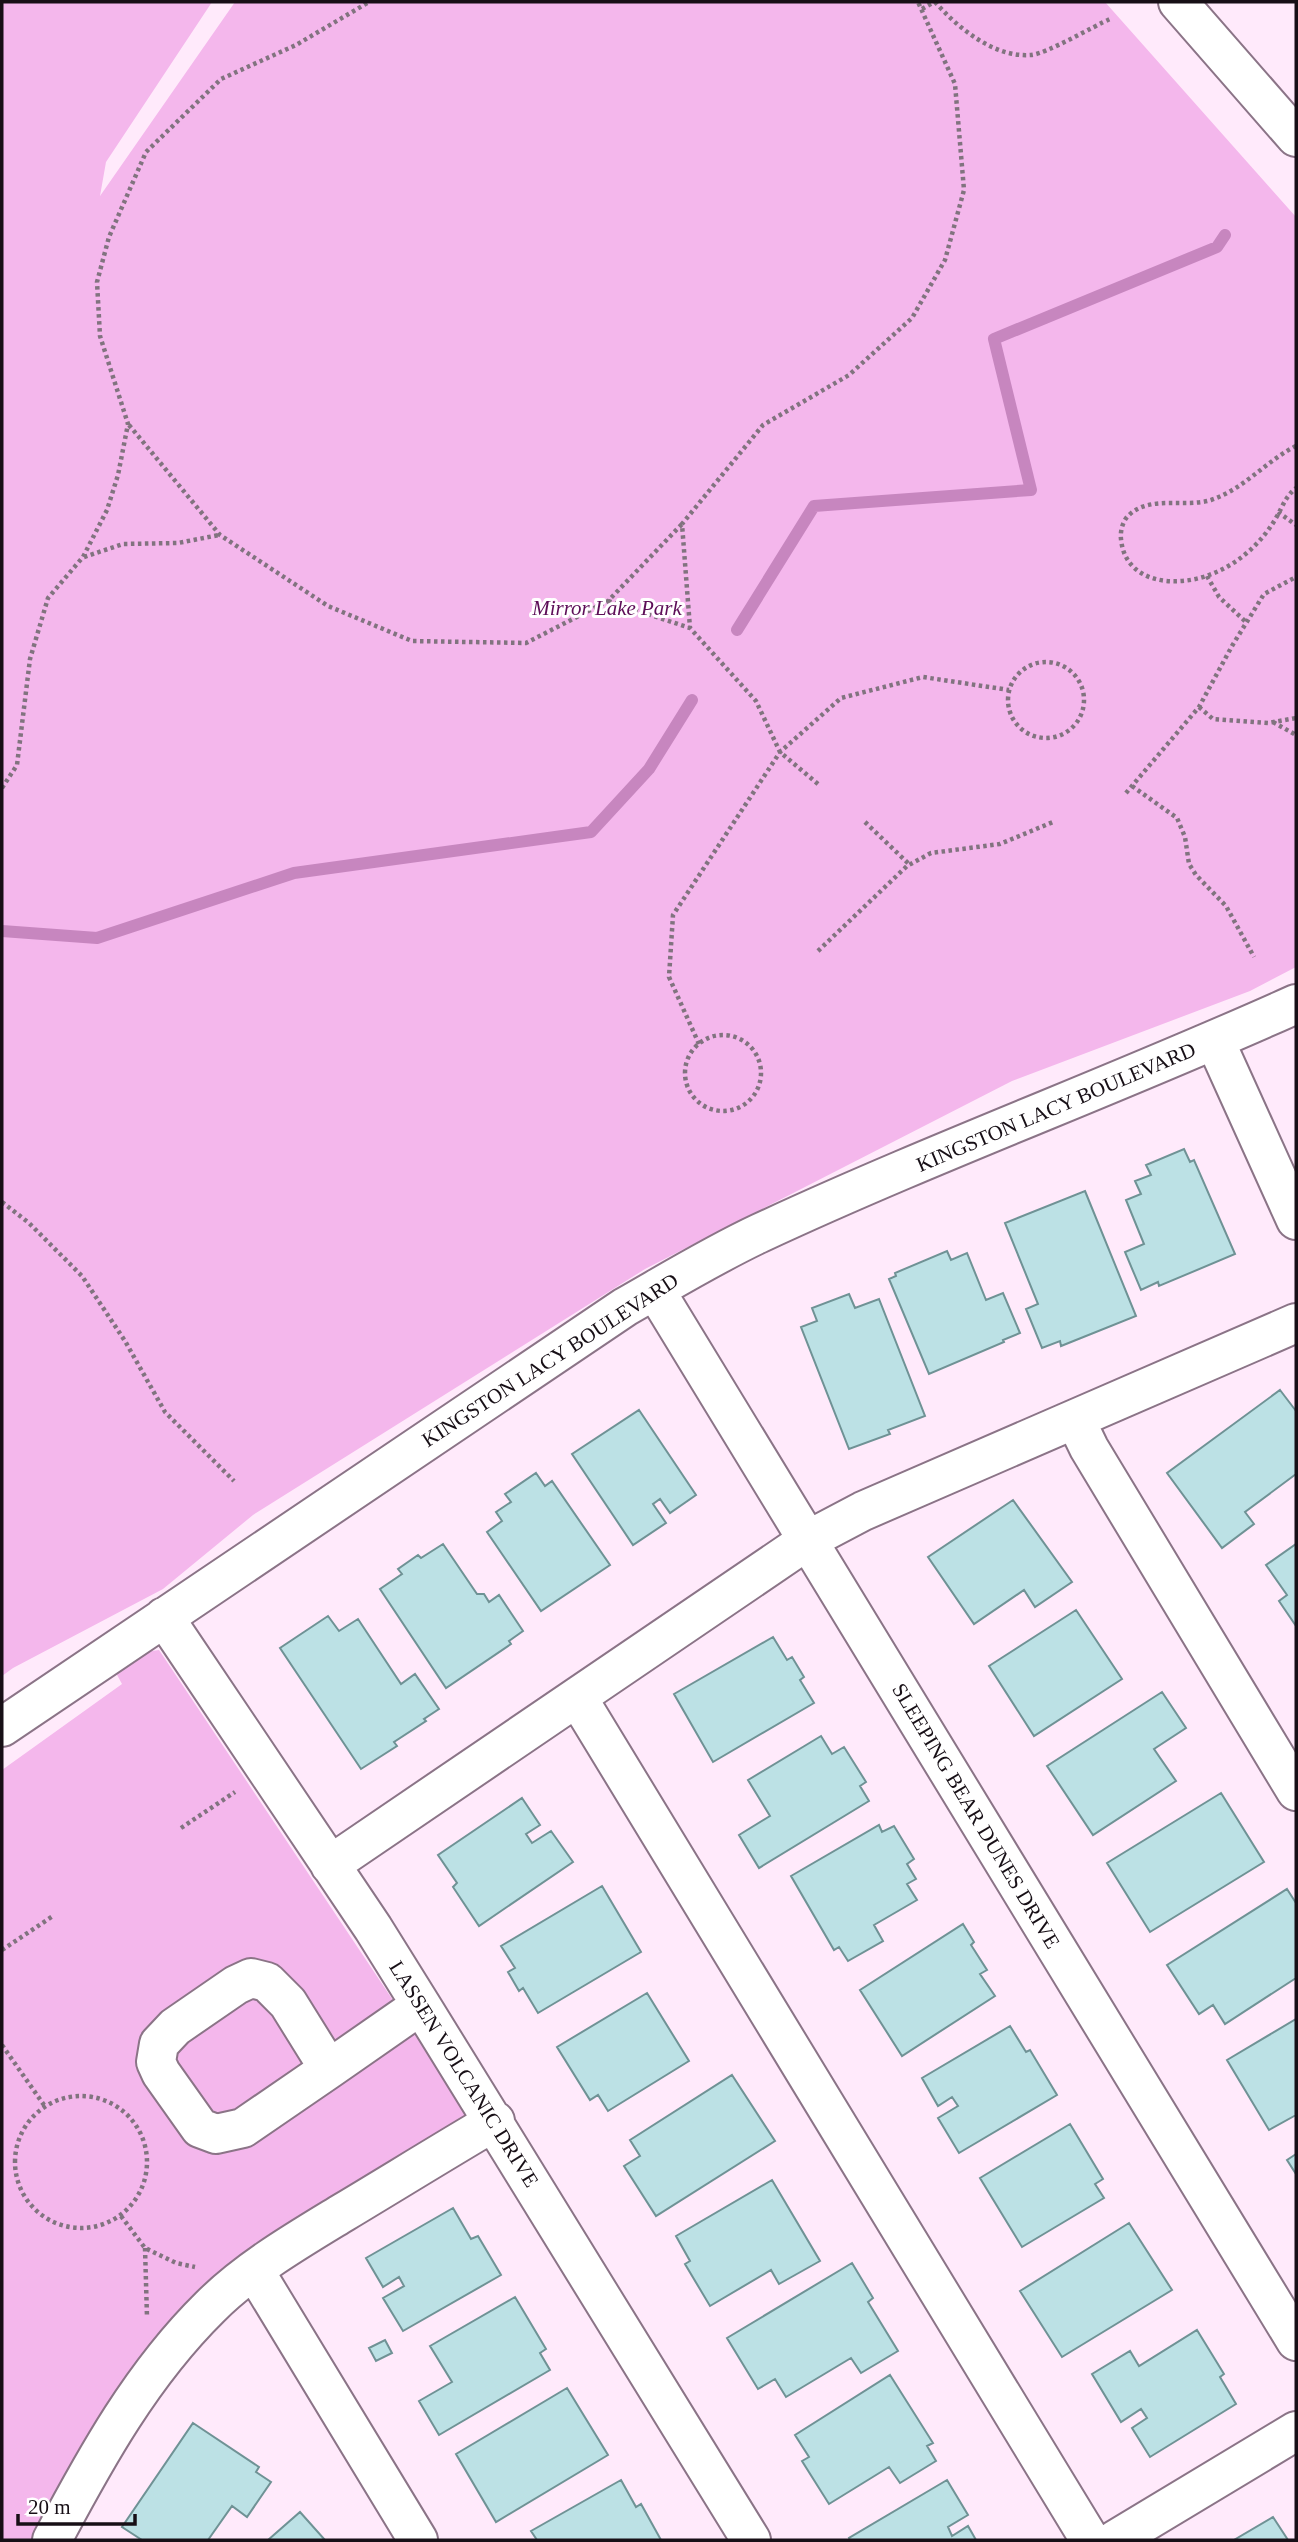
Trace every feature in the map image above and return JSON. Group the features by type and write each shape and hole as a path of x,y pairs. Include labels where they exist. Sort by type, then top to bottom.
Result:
{"street":[{"path":"1178,2 1296,137"},
{"name":"KINGSTON LACY BOULEVARD","path":"2,1727 625,1307 690,1269 770,1229 1215,1041 1296,1004"},
{"path":"1215,1041 1296,1220"},
{"name":"SLEEPING BEAR DUNES DRIVE","path":"655,1290 1296,2341"},
{"path":"330,1865 808,1540 863,1511 1296,1322"},
{"path":"1076,1419 1089,1448 1296,1791"},
{"name":"LASSEN VOLCANIC DRIVE","path":"164,1618 330,1865 495,2121 751,2540"},
{"path":"577,1697 1090,2540"},
{"path":"329,2069 288,2003 267,1982 251,1978 236,1985 175,2027 159,2044 156,2062 200,2128 216,2134 243,2127 329,2069 421,2005"},
{"path":"52,2540 84,2479 166,2355 211,2306 254,2270 301,2239 495,2121"},
{"path":"254,2270 418,2540"},
{"path":"1115,2540 1296,2431"}],"path":[{"path":"369,2 296,45 221,79 146,152 110,237 97,282 100,336 128,424 220,535 328,606 412,641 526,643 608,601 682,524 763,425 849,375 912,318 945,260 964,190 955,84 918,2"},
{"path":"922,9 934,2 968,33 999,51 1032,55 1110,19"},
{"path":"2,788 16,765 30,659 48,598 83,557 107,510 118,475 128,424"},
{"path":"1296,446 1232,491 1210,500 1186,504 1147,504 1136,509 1126,517 1120,533 1125,558 1137,572 1154,578 1175,581 1207,576 1246,555 1281,504 1296,488"},
{"path":"1278,512 1296,525"},
{"path":"682,524 690,628"},
{"path":"83,557 123,544 178,543 220,535"},
{"path":"1207,576 1219,597 1246,622"},
{"path":"1126,793 1199,707 1264,594 1296,577"},
{"path":"608,601 690,628 755,701 780,752 818,784"},
{"path":"1033,664 1058,664 1069,669 1083,690 1081,714 1075,725 1065,733 1040,738 1028,734 1011,716 1009,690 1014,679 1033,664"},
{"path":"699,1044 669,977 673,915 780,752 841,698 923,677 1009,690"},
{"path":"1199,707 1213,719 1272,722 1296,718"},
{"path":"1272,722 1296,735"},
{"path":"1132,786 1177,818 1185,837 1189,864 1226,906 1254,957"},
{"path":"864,822 910,865"},
{"path":"818,951 910,865 931,853 1000,844 1053,822"},
{"path":"723,1036 747,1043 760,1065 761,1077 758,1090 751,1100 729,1111 705,1107 696,1099 685,1077 691,1053 699,1044 710,1038 723,1036"},
{"path":"2,1202 29,1223 82,1276 125,1341 165,1412 234,1481"},
{"path":"181,1828 240,1788"},
{"path":"2,1950 53,1916"},
{"path":"2,2045 44,2105"},
{"path":"78,2095 99,2097 118,2106 134,2120 144,2139 148,2160 146,2181 136,2200 121,2216 101,2226 78,2229 56,2223 37,2211 22,2193 15,2172 16,2149 24,2128 44,2105 78,2095"},
{"path":"121,2216 145,2248 176,2263 204,2269"},
{"path":"145,2248 146,2328"}],"green space":[{"name":"Mirror Lake Park","path":"2,2 212,2 106,162 100,196 235,2 1105,2 1296,217 1296,967 1250,991 1012,1081 645,1269 253,1515 163,1589 2,1676"},
{"path":"159,1650 473,2120 265,2247 41,2540 2,2540 2,1770 122,1684 116,1673 145,1652"}],"building":[{"path":"1184,1149 1190,1162 1194,1160 1235,1254 1159,1286 1158,1282 1141,1290 1125,1252 1144,1244 1126,1200 1141,1194 1135,1181 1151,1175 1146,1165"},
{"path":"1085,1191 1136,1316 1061,1346 1060,1341 1042,1348 1026,1309 1038,1304 1005,1223"},
{"path":"947,1251 951,1260 967,1253 986,1300 1003,1293 1020,1333 929,1374 889,1279 896,1276 895,1273"},
{"path":"849,1294 855,1308 879,1299 925,1416 888,1430 890,1434 849,1449 801,1327 817,1321 812,1308"},
{"path":"1280,1390 1296,1411 1296,1474 1245,1512 1254,1524 1222,1548 1167,1473"},
{"path":"639,1410 696,1495 670,1513 660,1499 653,1504 666,1523 633,1545 572,1454"},
{"path":"536,1473 545,1486 552,1481 610,1565 541,1611 487,1532 502,1521 496,1512 511,1502 505,1494"},
{"path":"1013,1500 1072,1582 1035,1607 1024,1590 974,1624 928,1557"},
{"path":"443,1544 477,1594 484,1594 489,1602 499,1595 523,1631 509,1641 511,1644 446,1688 380,1589 402,1574 398,1569 418,1555 421,1558"},
{"path":"1296,1544 1296,1626 1279,1601 1287,1595 1266,1565"},
{"path":"1076,1610 1122,1679 1034,1736 989,1666"},
{"path":"328,1616 339,1631 358,1619 401,1684 415,1674 439,1709 394,1742 397,1746 361,1769 280,1648"},
{"path":"773,1637 787,1660 792,1657 804,1677 800,1680 814,1703 713,1762 674,1694"},
{"path":"1162,1692 1186,1728 1154,1749 1176,1781 1093,1835 1047,1766"},
{"path":"821,1736 832,1754 844,1747 866,1782 860,1786 869,1801 759,1868 739,1835 770,1816 748,1780"},
{"path":"1221,1793 1264,1862 1150,1932 1107,1863"},
{"path":"522,1798 540,1825 526,1834 532,1843 551,1831 573,1862 479,1926 453,1887 457,1883 438,1855"},
{"path":"879,1825 882,1832 894,1826 914,1859 907,1864 916,1879 907,1884 917,1900 874,1925 883,1941 848,1961 839,1947 834,1950 791,1876"},
{"path":"602,1886 641,1952 538,2013 523,1988 519,1991 508,1972 515,1968 501,1946"},
{"path":"1287,1889 1296,1903 1296,1978 1225,2024 1213,2005 1199,2014 1167,1965"},
{"path":"963,1924 974,1942 971,1945 987,1970 980,1974 995,1996 902,2056 860,1990"},
{"path":"647,1993 689,2061 608,2111 598,2095 590,2100 557,2047"},
{"path":"1296,2019 1296,2115 1269,2130 1227,2060"},
{"path":"1010,2026 1026,2052 1030,2050 1057,2095 959,2153 938,2118 958,2106 952,2097 938,2106 922,2078"},
{"path":"732,2075 775,2141 656,2216 624,2166 640,2156 630,2140"},
{"path":"1070,2124 1103,2179 1095,2184 1104,2198 1022,2247 980,2178"},
{"path":"1296,2154 1296,2174 1287,2160"},
{"path":"772,2180 820,2261 779,2284 771,2270 710,2306 685,2264 690,2261 676,2236"},
{"path":"453,2208 471,2239 478,2236 501,2275 403,2331 383,2298 404,2286 399,2277 383,2287 366,2258"},
{"path":"1129,2223 1172,2290 1062,2357 1020,2291"},
{"path":"852,2263 873,2298 868,2302 898,2351 861,2373 851,2358 786,2397 775,2379 758,2389 727,2338"},
{"path":"515,2297 546,2349 540,2353 550,2370 439,2435 419,2401 452,2382 430,2346"},
{"path":"1197,2330 1224,2374 1220,2377 1236,2404 1150,2457 1132,2428 1147,2418 1141,2409 1121,2422 1092,2374 1130,2351 1139,2366"},
{"path":"385,2340 392,2353 376,2361 369,2348"},
{"path":"890,2375 933,2443 927,2446 936,2461 900,2483 889,2467 829,2504 802,2461 809,2457 795,2435"},
{"path":"567,2388 608,2455 496,2522 456,2454"},
{"path":"193,2423 259,2467 256,2472 271,2482 247,2517 232,2506 208,2540 142,2540 122,2527"},
{"path":"621,2480 636,2507 641,2504 661,2540 537,2540 531,2531"},
{"path":"947,2480 968,2515 948,2527 952,2536 968,2526 976,2540 850,2540 849,2538"},
{"path":"300,2512 325,2540 268,2540"},
{"path":"1273,2517 1288,2540 1234,2540"}],"waterway":[{"path":"737,630 814,506 1031,490 994,339 1217,247 1225,235"},
{"path":"2,931 97,938 294,873 591,832 649,769 692,700"}]}
